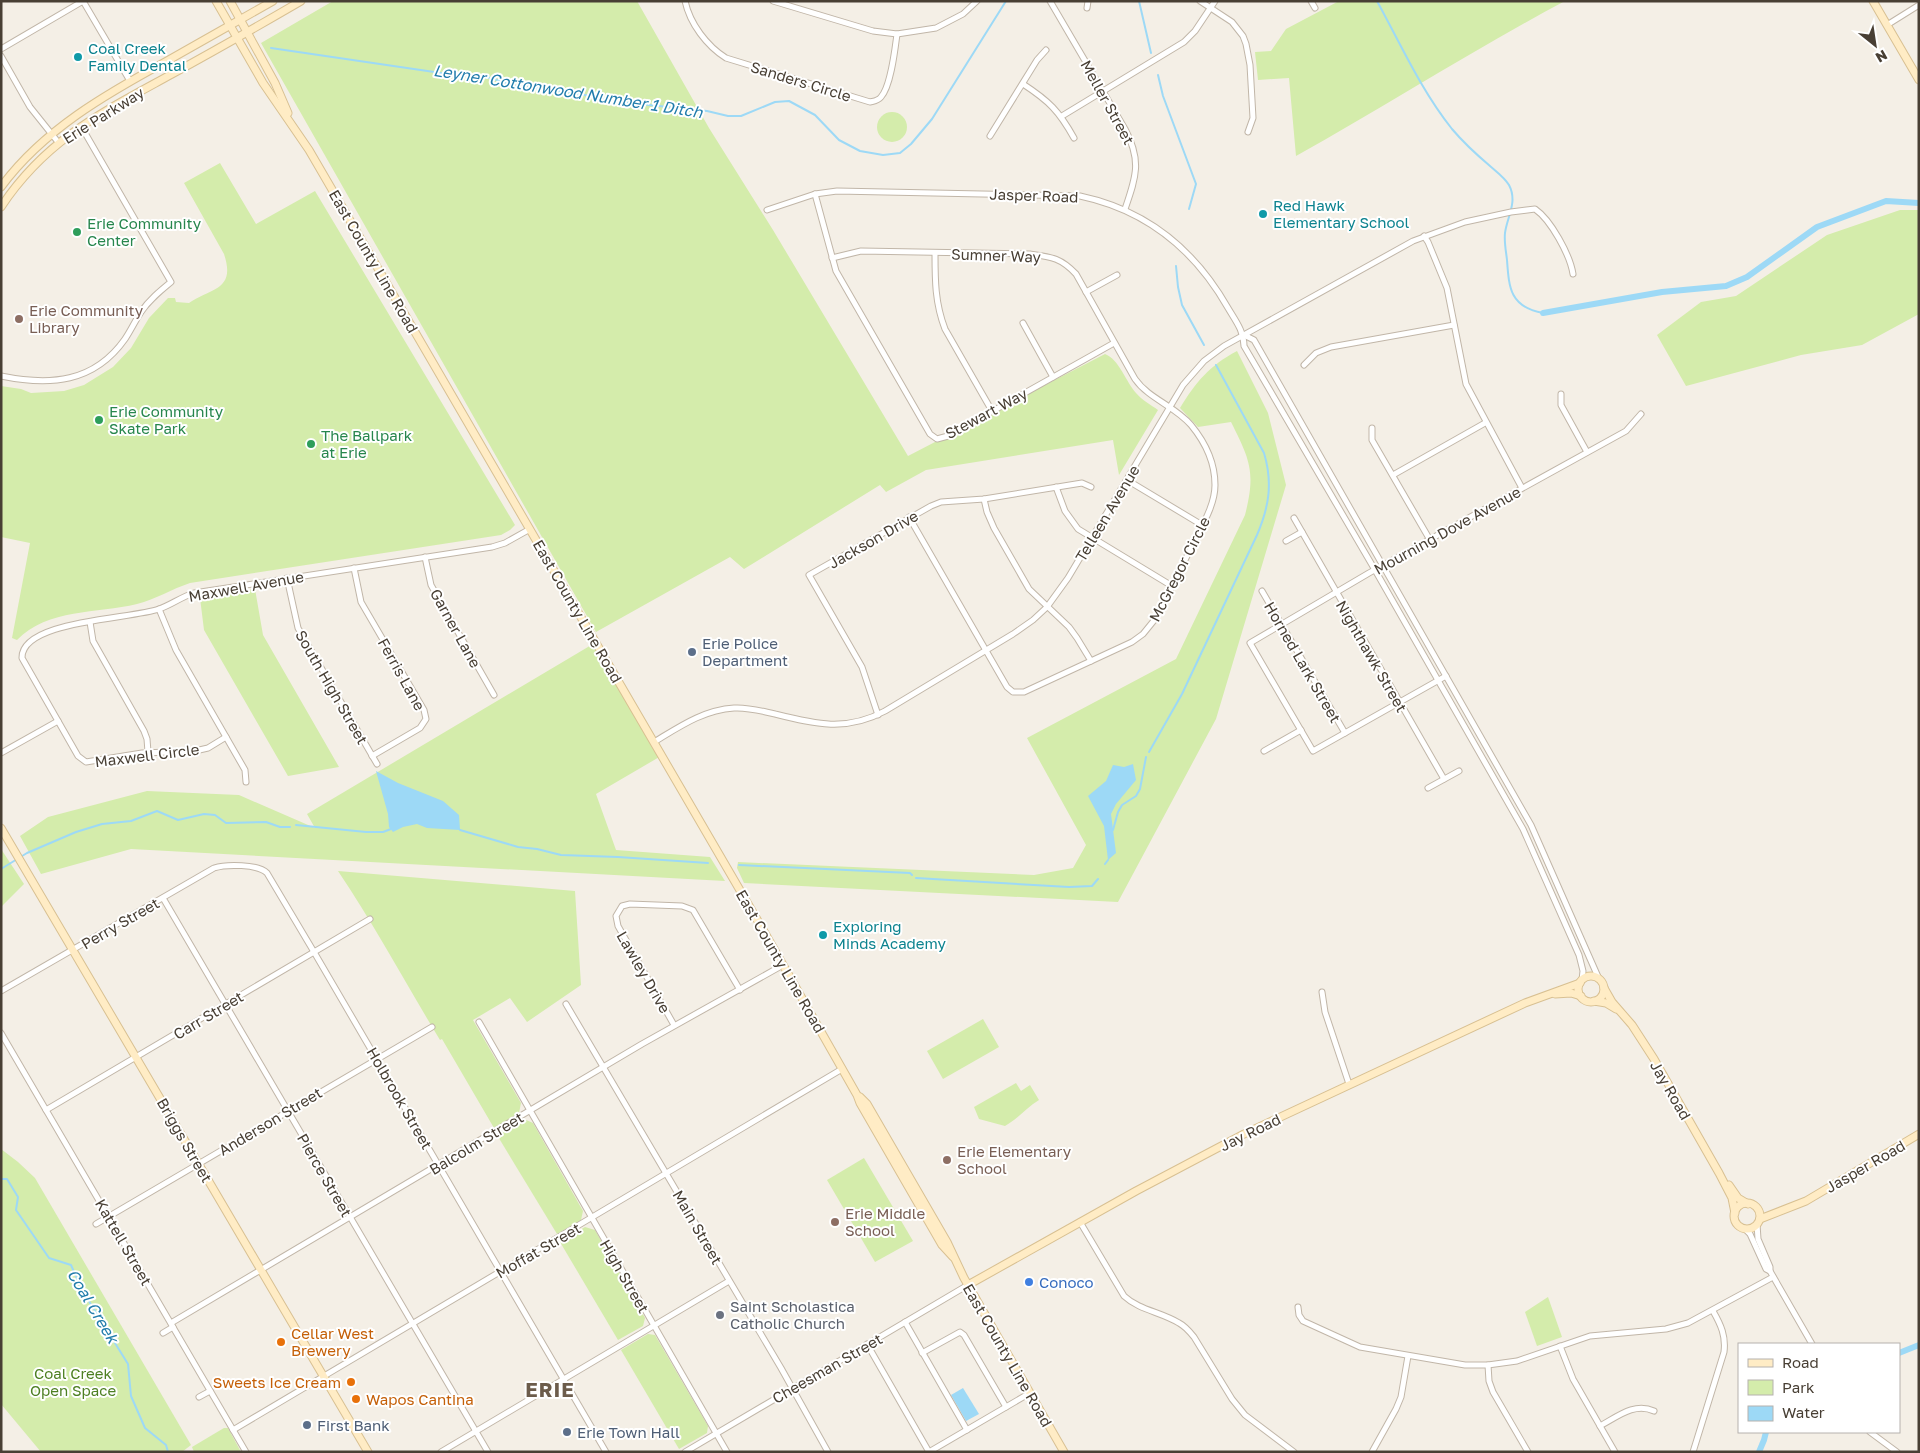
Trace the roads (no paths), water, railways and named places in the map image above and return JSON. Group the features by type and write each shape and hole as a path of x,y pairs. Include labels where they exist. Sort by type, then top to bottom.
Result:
{"main road":[{"name":"East County Line Road","path":"216,1 263,83 295,129 530,529 857,1095 867,1104 947,1242 968,1285 1064,1452"},
{"name":"East County Line Road","path":"230,1 275,83 295,129"},
{"name":"Erie Parkway","path":"1,187 34,149 51,134 130,81 273,1"},
{"name":"Erie Parkway","path":"1,207 29,170 58,142 110,108 301,1"},
{"path":"1873,1 1919,80"},
{"name":"Briggs Street","path":"1,828 368,1452"},
{"path":"1592,976 1599,978 1604,988 1602,995 1594,1001 1587,1000 1581,996 1579,990 1581,981 1592,976"},
{"name":"Jay Road","path":"968,1285 1206,1154 1349,1084 1541,997 1581,981"},
{"name":"Jay Road","path":"1604,988 1618,1010 1632,1025 1654,1059 1719,1173 1733,1202 1735,1213"},
{"name":"Jay Road","path":"1541,997 1566,993 1581,996"},
{"name":"Jay Road","path":"1594,1001 1606,1003 1618,1010"},
{"name":"Jasper Road","path":"1758,1221 1796,1206 1919,1134"},
{"name":"Jay Road","path":"1719,1173 1724,1177 1738,1198 1752,1205"},
{"name":"Jasper Road","path":"1752,1205 1760,1209 1770,1210 1810,1197"},
{"path":"1752,1205 1759,1212 1758,1221 1752,1228 1745,1229 1736,1223 1735,1213 1739,1207 1752,1205"}],"street":[{"path":"1,49 83,1 130,81"},
{"name":"Sanders Circle","path":"685,1 687,10 707,43 726,58 870,102 878,100 884,93 895,57 897,34"},
{"path":"773,1 873,31 897,34 936,28 963,14 976,3"},
{"name":"Meller Street","path":"1050,1 1135,149 1134,182 1125,209"},
{"path":"1087,8 1088,1"},
{"path":"1200,1 1232,22 1243,36 1246,44 1250,65 1253,118 1248,132"},
{"path":"1062,116 1184,42 1196,31 1215,1"},
{"path":"1311,1 1315,8"},
{"path":"1887,25 1919,6"},
{"path":"990,136 1037,60 1046,50"},
{"path":"1,56 30,107 58,142"},
{"path":"1023,84 1049,102 1062,116 1074,138"},
{"path":"1,376 44,382 67,379 96,367 119,347 141,312 154,296 171,282 82,126"},
{"name":"Jasper Road","path":"768,210 815,194 837,191 1063,195 1096,199 1125,209 1168,237 1188,254 1209,277 1244,335"},
{"path":"815,194 832,258"},
{"name":"Telleen Avenue","path":"654,742 700,716 717,710 734,708 753,709 818,724 850,724 878,715 1024,626 1047,606 1068,578 1170,407 1189,378 1204,361 1244,335 1424,236 1465,222 1535,209 1544,215 1571,262 1573,274"},
{"path":"1424,236 1447,288 1466,384 1485,423 1522,488"},
{"name":"Sumner Way","path":"832,258 861,251 1030,254 1052,257 1067,264 1076,274 1114,343"},
{"path":"935,253 936,299 945,329 992,411"},
{"name":"Stewart Way","path":"832,258 836,271 930,434 937,439 948,436 1114,343"},
{"path":"1086,292 1117,275"},
{"path":"1023,323 1053,377"},
{"path":"1304,364 1316,353 1331,347 1454,325"},
{"path":"1581,981 1583,971 1579,955 1523,829 1244,346 1244,335 1254,340 1531,825 1599,978"},
{"name":"McGregor Circle","path":"909,518 1007,687 1014,692 1019,693 1030,690 1132,642 1143,634 1156,618 1202,525 1210,507 1215,486 1213,468 1208,453 1191,425 1181,414 1140,386 1114,343"},
{"path":"1561,394 1561,405 1587,452"},
{"name":"Mourning Dove Avenue","path":"1300,730 1250,643 1382,566 1626,431 1641,414"},
{"path":"1392,475 1485,423"},
{"path":"1372,428 1372,440 1430,540"},
{"path":"1127,480 1202,525"},
{"name":"Jackson Drive","path":"878,715 862,667 809,576 909,518 941,502 984,498 1082,483 1090,487"},
{"path":"1056,487 1070,520 1078,529 1172,586"},
{"path":"984,498 987,512 1002,544 1029,589 1077,638 1091,661"},
{"name":"Nighthawk Street","path":"1294,518 1398,702 1444,779"},
{"name":"Maxwell Avenue","path":"58,721 22,658 22,652 26,644 54,628 159,609 194,593 492,547 504,543 530,529"},
{"path":"1286,541 1302,532"},
{"name":"Garner Lane","path":"425,557 431,585 494,695"},
{"name":"Ferris Lane","path":"354,568 361,602 424,710 426,719 420,728 372,756"},
{"name":"South High Street","path":"287,578 298,628 376,764"},
{"name":"Horned Lark Street","path":"1262,590 1344,733"},
{"path":"159,609 176,650 245,770 246,782"},
{"path":"90,622 93,640 144,731 148,752"},
{"path":"1264,751 1300,730 1313,751 1446,676"},
{"path":"1,753 58,721"},
{"name":"Maxwell Circle","path":"58,721 78,756 86,762 148,752 195,751 208,748 226,737"},
{"path":"1490,773 1498,768"},
{"path":"1428,788 1459,771"},
{"name":"Perry Street","path":"1,991 216,867 241,866"},
{"name":"Holbrook Street","path":"241,866 259,868 267,873 606,1452"},
{"name":"Pierce Street","path":"162,898 488,1452"},
{"name":"Lawley Drive","path":"674,1025 618,926 616,916 617,911 622,906 630,904 689,907 693,910 740,990"},
{"name":"Carr Street","path":"46,1110 370,919"},
{"name":"Balcolm Street","path":"163,1333 172,1325 261,1271 603,1067 674,1025 783,965"},
{"path":"1322,992 1324,1012 1349,1084"},
{"name":"Main Street","path":"566,1004 793,1388 828,1452"},
{"name":"High Street","path":"479,1022 727,1452"},
{"name":"Anderson Street","path":"96,1224 432,1027"},
{"name":"Kattell Street","path":"1,1033 246,1452"},
{"name":"Moffat Street","path":"234,1430 842,1069"},
{"path":"1758,1221 1758,1239 1770,1266 1771,1274"},
{"path":"1080,1222 1124,1296 1133,1304 1179,1323 1187,1330 1194,1337 1245,1416 1294,1452"},
{"path":"1745,1229 1750,1234 1766,1269 1771,1274 1811,1343"},
{"path":"1298,1307 1303,1321 1360,1347 1465,1365 1488,1364 1517,1361 1590,1336 1666,1329 1688,1323 1714,1311 1771,1274"},
{"path":"441,1452 729,1281"},
{"name":"Cheesman Street","path":"685,1452 968,1285"},
{"path":"1692,1452 1724,1352 1725,1342 1722,1327 1714,1311"},
{"path":"905,1322 967,1430"},
{"path":"922,1353 960,1332 964,1334 1006,1407"},
{"path":"867,1344 929,1452 1030,1393"},
{"path":"1560,1346 1573,1379 1614,1452"},
{"path":"1372,1452 1396,1410 1401,1397 1408,1356"},
{"path":"1488,1364 1493,1392 1528,1452"},
{"path":"199,1397 210,1391"},
{"path":"1600,1426 1637,1407 1646,1407 1654,1410"},
{"path":"1871,1433 1897,1452"}],"water":[{"path":"1133,764 1136,780 1116,804 1111,814 1116,853 1108,860 1104,826 1088,796 1106,781 1113,765 1124,767"},
{"path":"376,771 398,783 443,801 459,815 460,830 427,828 417,824 403,827 393,832 389,827 388,814"},
{"path":"963,1388 979,1414 966,1421 951,1395"}],"waterway":[{"name":"Leyner Cottonwood Number 1 Ditch","path":"271,48 441,73 491,78 515,86 522,84 546,91 562,91 630,103 707,111 728,116 741,116 775,102 789,101 815,115 839,140 860,151 883,155 900,153 911,144 932,119 1006,1"},
{"path":"1139,1 1151,53"},
{"name":"Leyner Cottonwood Number 1 Ditch","path":"1377,1 1412,67 1441,114 1461,139 1501,175 1509,185 1512,203 1505,240 1509,279 1513,295 1524,306 1543,313"},
{"path":"1158,75 1163,96 1196,184 1189,209"},
{"path":"1543,313 1662,292 1726,286 1747,277 1817,227 1886,201 1919,203"},
{"path":"1176,266 1182,305 1204,345"},
{"path":"1149,752 1182,694 1257,535 1267,505 1269,485 1264,453 1216,365"},
{"path":"1113,830 1122,805 1136,796 1140,789 1146,757"},
{"path":"1,869 27,853 76,832 102,824 131,821 157,811 178,820 204,814 215,815 226,823 266,822 280,827 290,827"},
{"path":"296,825 366,832 383,832 391,829"},
{"path":"460,830 518,847 537,849 561,855 708,863"},
{"path":"1105,864 1108,860"},
{"path":"739,865 910,873 912,875"},
{"path":"916,878 1069,887 1092,886 1098,879"},
{"name":"Coal Creek","path":"1,1179 7,1179 18,1197 16,1210 49,1258 71,1265 82,1290 128,1364 131,1396 145,1428 166,1445 168,1452"},
{"path":"1900,1353 1919,1345"},
{"path":"1759,1452 1766,1433"}],"place":[{"name":"Coal Creek Family Dental","path":"78,57"},
{"name":"Red Hawk Elementary School","path":"1263,214"},
{"name":"Erie Community Center","path":"77,232"},
{"name":"Erie Community Library","path":"19,319"},
{"name":"Erie Community Skate Park","path":"99,420"},
{"name":"The Ballpark at Erie","path":"311,444"},
{"name":"Erie Police Department","path":"692,652"},
{"name":"Exploring Minds Academy","path":"823,935"},
{"name":"Erie Elementary School","path":"947,1160"},
{"name":"Erie Middle School","path":"835,1222"},
{"name":"Conoco","path":"1029,1282"},
{"name":"Saint Scholastica Catholic Church","path":"720,1315"},
{"name":"Cellar West Brewery","path":"281,1342"},
{"name":"Sweets Ice Cream","path":"351,1382"},
{"name":"Wapos Cantina","path":"356,1399"},
{"name":"First Bank","path":"307,1425"},
{"name":"Erie Town Hall","path":"567,1432"}],"district":[{"name":"ERIE","path":"550,1389"}],"park label":[{"name":"Coal Creek Open Space","path":"73,1382"}]}
